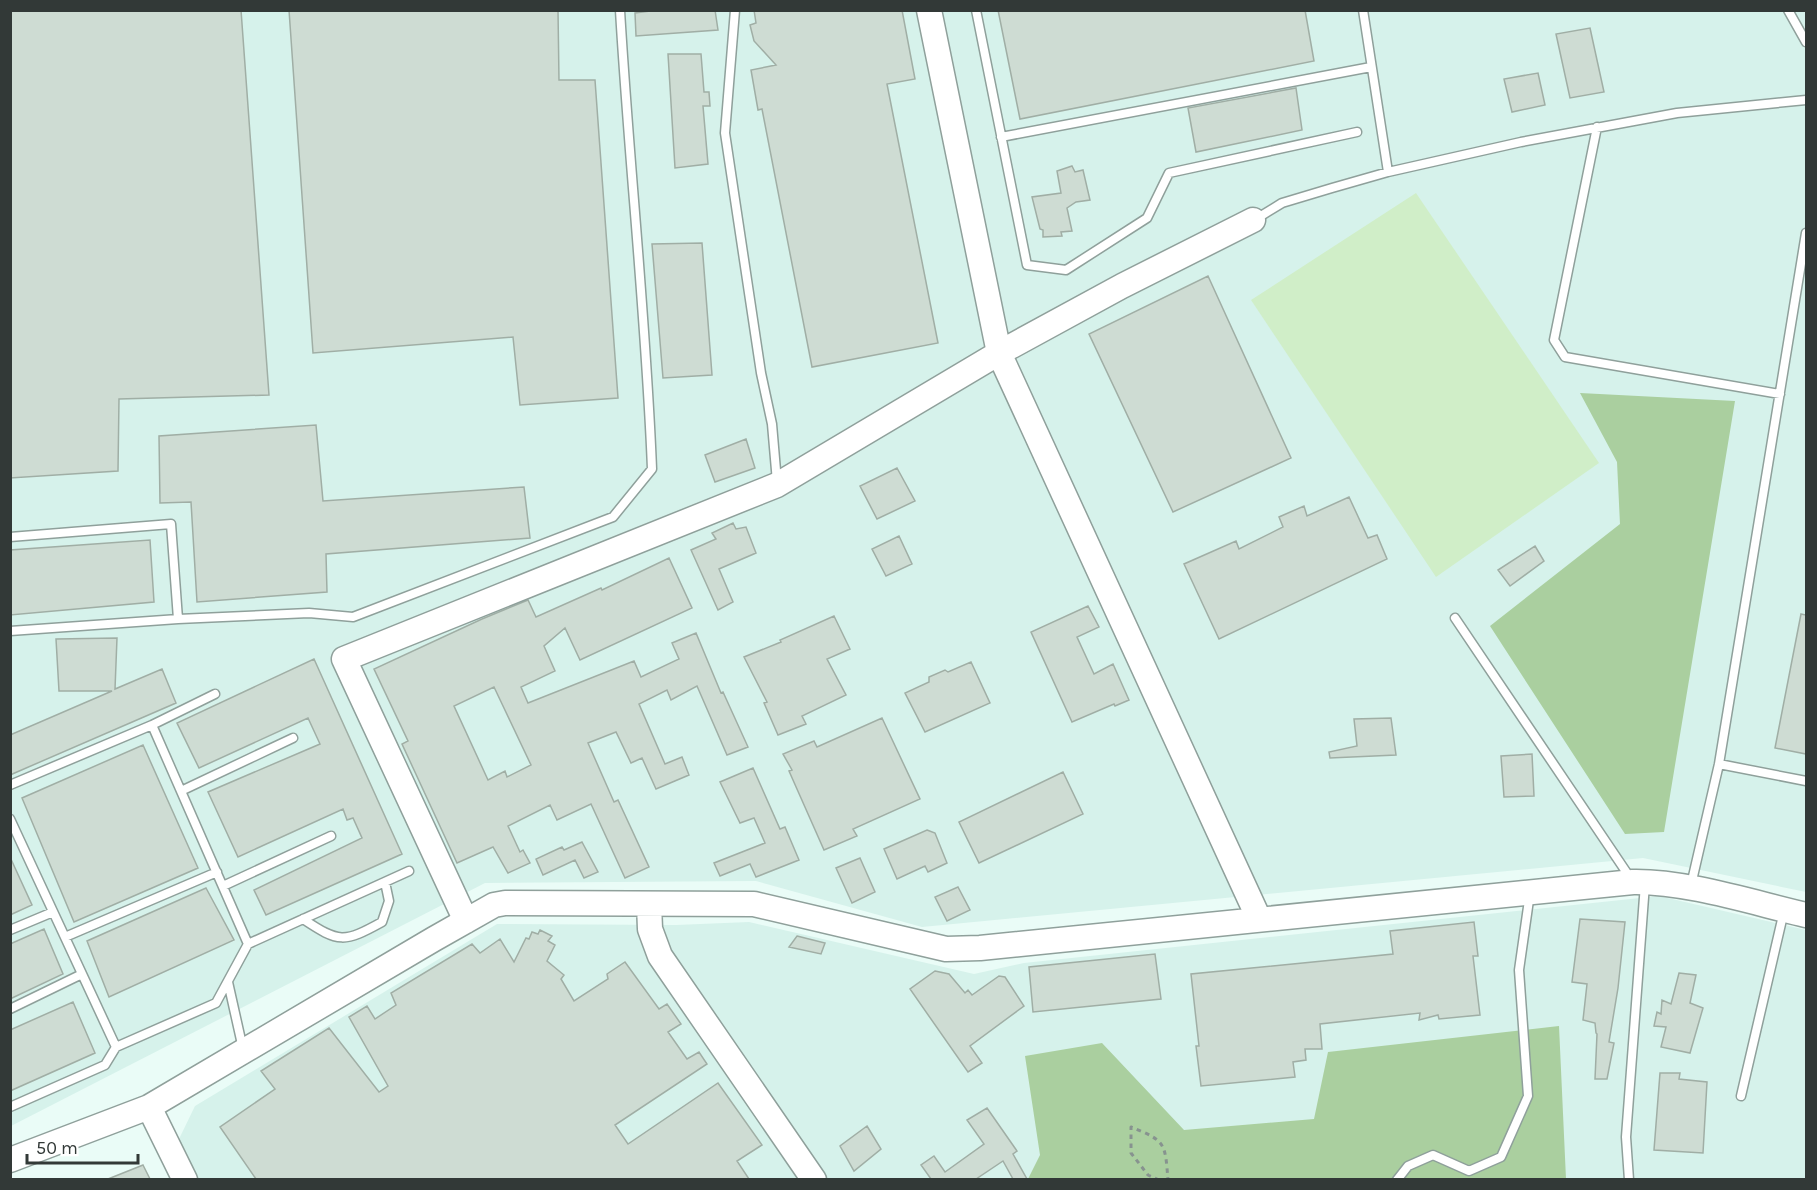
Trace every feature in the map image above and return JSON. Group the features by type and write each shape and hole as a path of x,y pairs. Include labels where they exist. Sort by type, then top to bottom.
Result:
{"street":[{"path":"929,10 999,353 1259,920"},
{"path":"466,921 344,658 777,485 999,353 1122,286 1253,220"},
{"path":"10,1160 149,1107 494,905 506,903 754,904 946,949 992,947 1639,882 1690,888 1795,913"},
{"path":"649,904 650,929 660,956 814,1179"},
{"path":"149,1107 185,1179"}],"lane":[{"path":"10,631 178,619 309,613 353,617 613,517 652,469 649,390 620,10"},
{"path":"735,10 724,133 761,373 772,424 777,485"},
{"path":"976,10 1027,265 1066,270 1147,218 1169,172 1357,132"},
{"path":"1363,10 1388,172"},
{"path":"1788,10 1806,42"},
{"path":"1002,137 1371,67"},
{"path":"1253,220 1282,203 1388,172 1597,127 1677,113 1806,100"},
{"path":"1597,127 1554,340 1565,357 1780,394"},
{"path":"1690,888 1719,764 1806,233"},
{"path":"10,537 171,524 178,619"},
{"path":"1455,618 1639,882 1626,1137 1629,1179"},
{"path":"10,785 152,725 215,694"},
{"path":"152,725 248,944"},
{"path":"181,791 293,738"},
{"path":"1719,764 1806,781"},
{"path":"12,824 116,1047"},
{"path":"223,886 331,836"},
{"path":"10,1107 105,1065 116,1047 216,1003 248,944 409,871"},
{"path":"65,937 217,872"},
{"path":"303,919 330,937 355,937 382,922 389,902 385,882"},
{"path":"1397,1179 1408,1166 1433,1155 1469,1171 1501,1157 1528,1096 1519,970 1530,892"},
{"path":"10,930 53,912"},
{"path":"1741,1096 1795,913"},
{"path":"10,1009 82,974"},
{"path":"228,982 243,1053"}],"path":[{"path":"1159,1179 1148,1174 1131,1153 1131,1127 1154,1136 1166,1150 1168,1179"}],"shaded area":[{"path":"11,11 1806,11 1806,892 1643,858 922,927 756,881 485,883 11,1126"},
{"path":"1659,896 1806,930 1806,1179 198,1180 179,1139 195,1106 497,924 676,925 749,922 974,974 1024,963"}],"green space":[{"path":"1416,193 1599,463 1436,577 1251,300"},
{"path":"1580,393 1735,401 1664,832 1625,834 1490,626 1620,524 1617,462"},
{"path":"1559,1026 1566,1179 1028,1179 1040,1155 1025,1056 1102,1043 1184,1130 1314,1119 1328,1052"}],"building":[{"path":"10,10 241,10 269,395 119,399 118,471 10,478"},
{"path":"289,10 558,10 559,80 595,80 618,398 520,405 513,337 313,353"},
{"path":"658,10 715,10 718,30 636,36 635,13"},
{"path":"754,10 902,10 915,79 887,84 938,343 812,367 762,109 758,110 751,70 776,65 754,41 750,25 756,23"},
{"path":"998,10 1305,10 1314,61 1020,119"},
{"path":"1590,28 1604,92 1570,98 1556,34"},
{"path":"668,54 701,54 704,92 709,92 710,106 703,106 708,164 675,168"},
{"path":"1538,73 1545,105 1512,112 1504,79"},
{"path":"1296,88 1302,130 1196,152 1188,108"},
{"path":"1072,166 1075,172 1083,170 1090,200 1076,202 1067,208 1072,231 1061,232 1062,236 1043,237 1043,230 1040,229 1032,197 1061,193 1057,171"},
{"path":"702,243 712,375 663,378 652,244"},
{"path":"1208,276 1291,458 1173,512 1089,334"},
{"path":"316,425 323,501 524,487 530,538 326,554 327,592 197,602 191,502 160,503 159,436"},
{"path":"746,439 755,468 715,482 705,455"},
{"path":"897,468 915,501 877,519 860,486"},
{"path":"1349,497 1368,538 1377,535 1387,559 1219,639 1184,564 1236,541 1239,549 1283,527 1279,517 1304,506 1307,516"},
{"path":"733,523 736,529 746,527 756,553 719,569 733,602 718,610 691,550 716,539 712,533"},
{"path":"899,536 912,564 886,576 872,549"},
{"path":"150,540 154,602 10,615 10,550"},
{"path":"1535,546 1544,561 1510,586 1498,570"},
{"path":"669,558 692,608 580,660 565,628 544,646 555,671 521,687 528,703 634,661 641,677 679,659 672,643 696,633 721,693 723,692 748,747 727,755 697,686 671,700 667,690 639,704 665,764 682,757 689,775 656,789 642,758 631,763 616,732 588,743 614,802 618,800 649,867 625,878 591,804 557,820 550,805 508,826 520,852 523,850 530,863 508,873 493,847 457,863 402,744 408,741 374,669 528,600 536,617 601,588 602,590","holes":["494,687 531,765 507,777 505,771 488,780 454,706"]},
{"path":"1088,606 1099,627 1077,637 1094,674 1113,664 1129,700 1072,722 1031,632"},
{"path":"1801,614 1806,615 1806,754 1775,748"},
{"path":"834,616 850,649 827,659 846,695 802,716 806,724 778,735 764,703 767,702 744,657"},
{"path":"117,638 115,689 162,669 176,703 10,775 10,735 112,691 59,691 56,639"},
{"path":"314,659 402,854 266,915 254,890 362,838 353,818 347,820 343,809 238,857 208,792 320,744 308,718 199,768 177,723"},
{"path":"971,662 990,703 925,732 905,693 929,682 929,677"},
{"path":"882,718 920,799 853,829 857,836 824,850 789,771 792,770 783,754 814,741 817,747"},
{"path":"1391,718 1396,755 1330,758 1329,752 1357,746 1354,719"},
{"path":"143,745 198,868 74,922 22,798"},
{"path":"1532,754 1534,796 1504,797 1501,756"},
{"path":"753,768 780,829 785,827 799,860 756,877 750,864 720,876 714,863 765,843 754,818 740,823 720,782"},
{"path":"1063,772 1083,814 979,863 959,822"},
{"path":"927,830 935,833 947,863 928,872 925,866 897,879 884,849"},
{"path":"582,842 598,872 584,878 575,860 543,875 536,859 562,847 564,850"},
{"path":"10,857 32,905 10,915"},
{"path":"860,858 875,892 852,903 836,868"},
{"path":"958,887 970,910 947,921 935,897"},
{"path":"206,888 234,940 109,997 87,941"},
{"path":"1580,919 1625,922 1609,1042 1614,1043 1607,1079 1595,1079 1597,1034 1595,1023 1583,1020 1587,984 1572,982"},
{"path":"1474,922 1478,956 1473,956 1480,1015 1439,1019 1438,1015 1419,1020 1420,1013 1320,1024 1322,1049 1305,1049 1306,1060 1293,1062 1295,1077 1201,1086 1191,974 1393,954 1390,931"},
{"path":"44,929 63,974 10,999 10,944"},
{"path":"540,930 552,936 548,941 555,945 547,961 564,975 561,979 574,1001 608,979 607,974 625,962 659,1009 667,1004 681,1024 668,1032 687,1059 699,1052 707,1064 615,1125 628,1144 718,1083 762,1145 737,1161 749,1179 256,1179 220,1127 275,1089 261,1071 329,1028 379,1092 388,1086 349,1017 367,1006 375,1019 396,1005 391,993 472,944 480,953 500,939 514,962 526,938 529,939 532,932 538,934"},
{"path":"797,936 825,943 821,954 789,947"},
{"path":"1155,954 1161,999 1033,1012 1029,967"},
{"path":"935,971 949,974 965,993 968,990 972,995 999,976 1005,977 1024,1006 970,1046 982,1063 968,1072 910,989"},
{"path":"1679,973 1696,975 1690,1003 1703,1008 1690,1053 1661,1047 1666,1027 1654,1026 1657,1012 1661,1014 1662,1000 1671,1004"},
{"path":"73,1002 95,1053 10,1091 10,1030"},
{"path":"1660,1073 1680,1073 1679,1079 1707,1082 1703,1153 1654,1150"},
{"path":"987,1108 1017,1151 1013,1154 1027,1179 1013,1179 1003,1161 976,1179 931,1179 921,1165 934,1156 945,1172 984,1144 967,1120"},
{"path":"867,1126 881,1149 854,1171 840,1146"},
{"path":"143,1165 150,1179 108,1179"}]}
